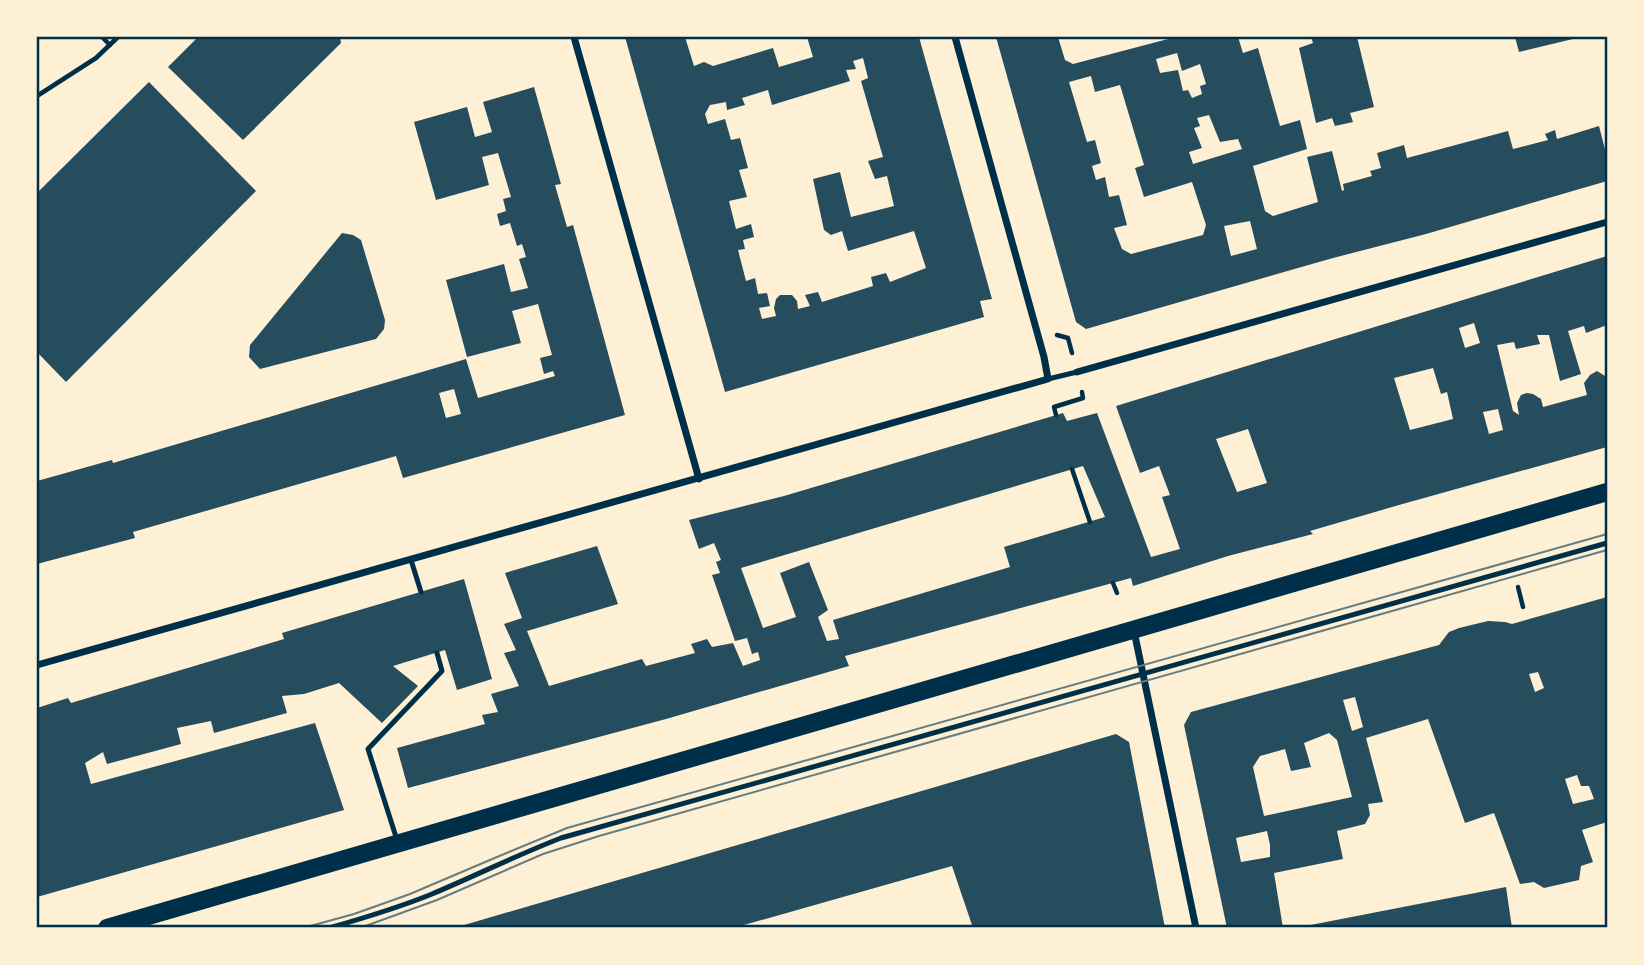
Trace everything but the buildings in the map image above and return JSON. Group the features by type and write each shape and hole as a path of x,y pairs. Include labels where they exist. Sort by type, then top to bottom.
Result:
{"main road":[{"path":"107,928 1607,492"}],"street":[{"path":"574,37 699,479"},
{"path":"37,665 1048,379 954,37"},
{"path":"1077,372 1607,222"},
{"path":"1134,631 1196,928"}],"lane":[{"path":"1048,379 1077,372"},
{"path":"329,928 393,909 561,838 1607,543"},
{"path":"411,560 421,592"},
{"path":"398,843 368,749 442,671 437,653"}],"path":[{"path":"103,37 110,45"},
{"path":"37,96 96,58 118,37"},
{"path":"1072,470 1090,522"},
{"path":"1113,583 1117,593"},
{"path":"1516,583 1523,607"}],"tram line":[{"path":"303,928 354,914 410,894 567,828 1607,534"},
{"path":"360,928 437,900 543,854 599,836 1607,550"}]}
